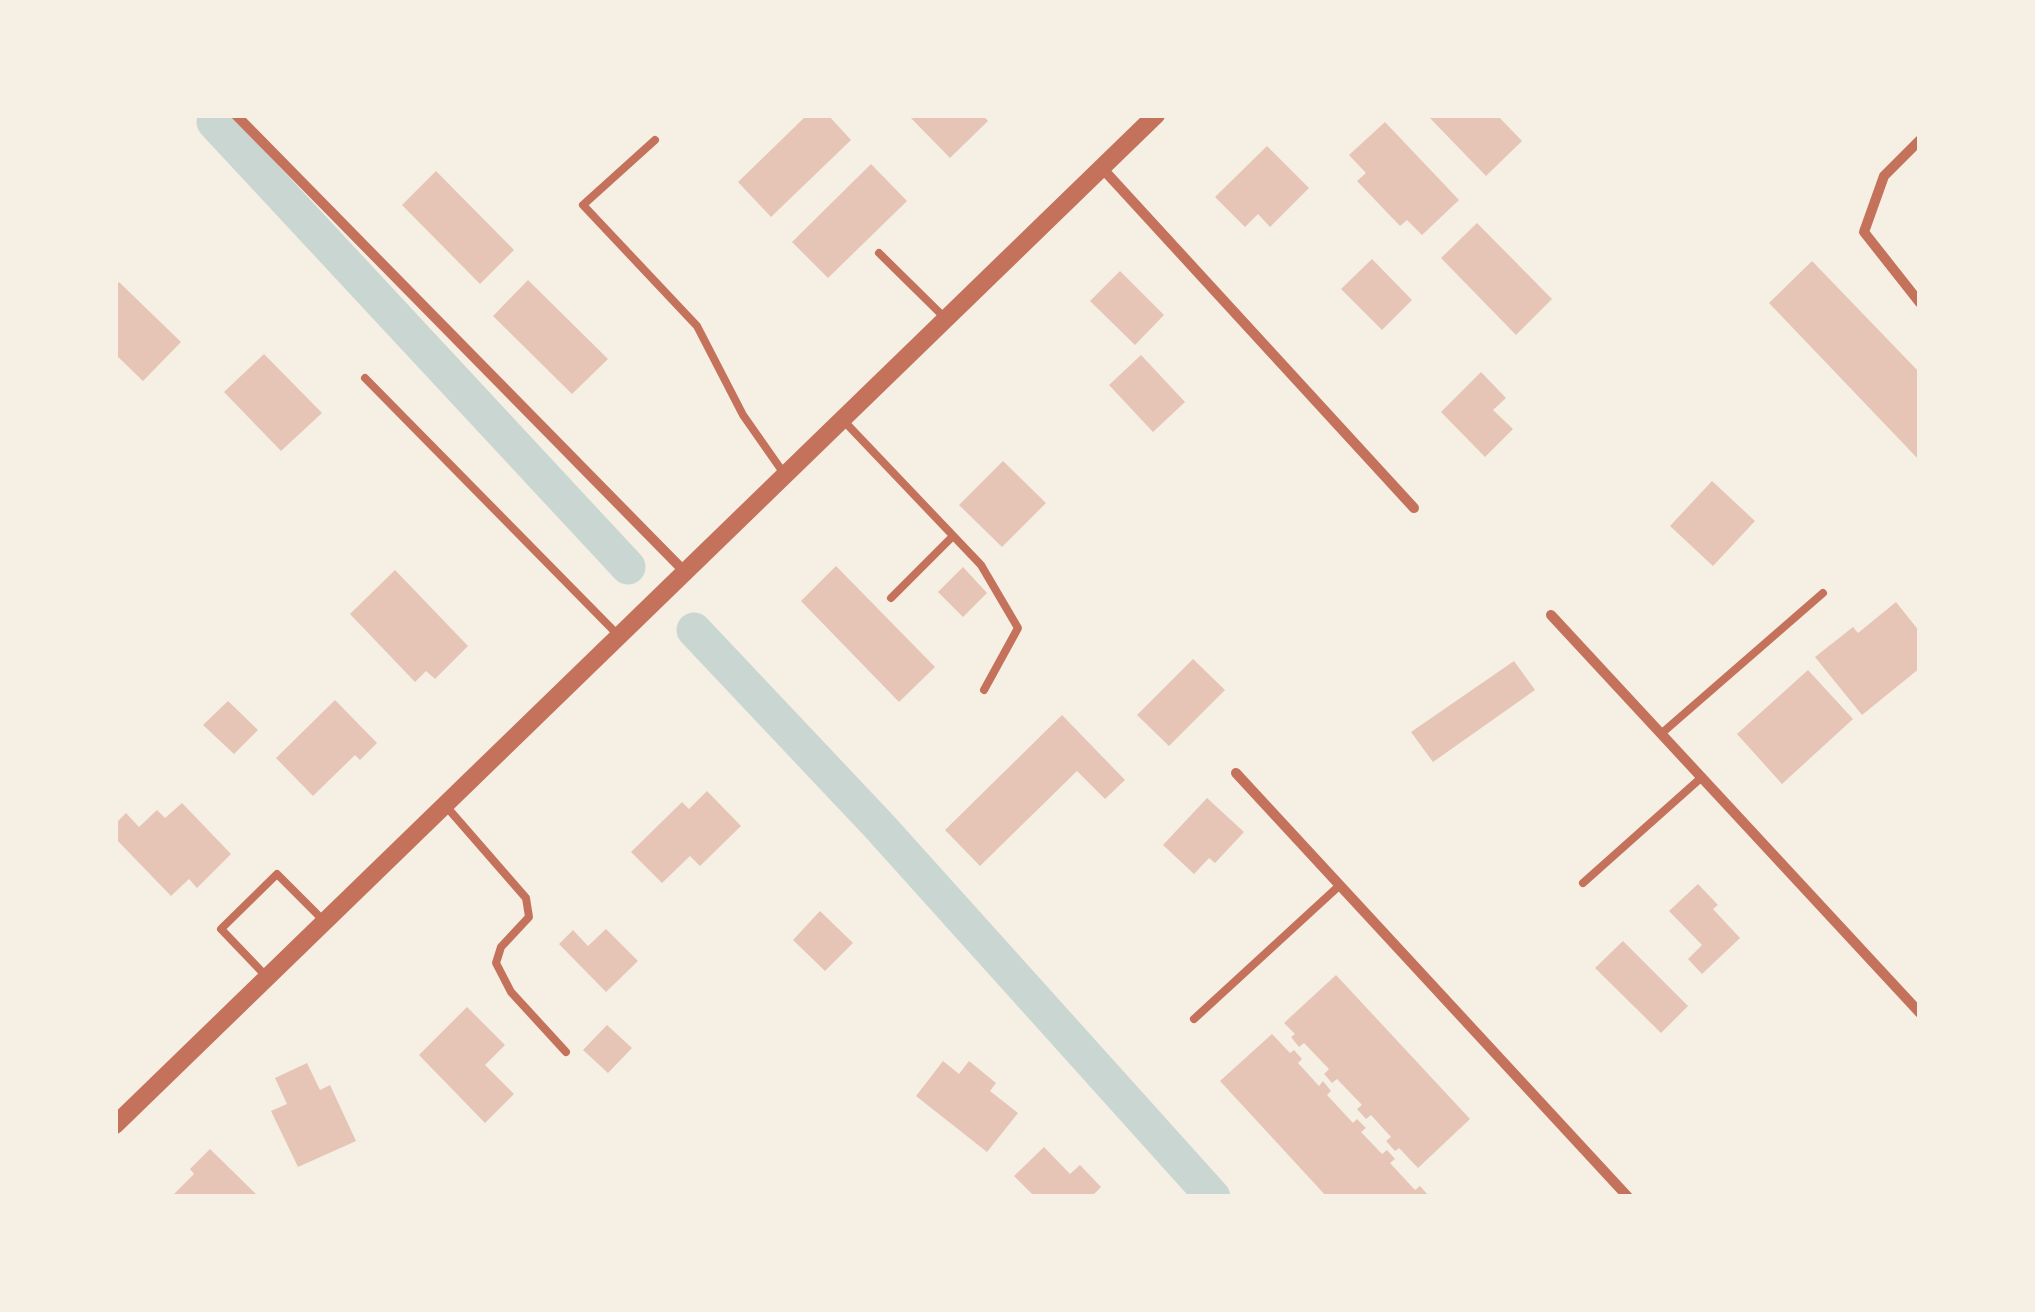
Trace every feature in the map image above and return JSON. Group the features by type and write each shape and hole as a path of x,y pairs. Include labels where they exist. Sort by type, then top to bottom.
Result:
{"street":[{"path":"236,115 685,572"},
{"path":"115,1124 1102,168 1146,118"},
{"path":"1920,140 1884,176 1864,232 1920,303"},
{"path":"1102,168 1414,508"},
{"path":"1551,615 1920,1013"},
{"path":"1236,773 1628,1197"}],"lane":[{"path":"655,140 584,205 697,326 744,415 785,475"},
{"path":"879,253 946,320"},
{"path":"365,378 619,636"},
{"path":"842,419 981,565 1018,628 984,690"},
{"path":"892,598 953,536"},
{"path":"1662,733 1823,592"},
{"path":"1583,883 1702,776"},
{"path":"445,805 526,898 528,917 500,947 496,963 511,992 566,1052"},
{"path":"267,977 221,929 277,874 325,922"},
{"path":"1194,1019 1340,885"}],"building":[{"path":"807,115 828,115 851,140 771,217 738,182"},
{"path":"908,115 983,115 988,121 950,158"},
{"path":"1427,115 1497,115 1522,141 1486,176"},
{"path":"1385,122 1459,200 1422,235 1407,220 1400,226 1357,181 1366,173 1349,155"},
{"path":"1267,146 1309,188 1270,227 1258,214 1245,227 1215,197"},
{"path":"871,164 907,201 828,278 792,242"},
{"path":"436,171 514,250 480,284 402,205"},
{"path":"1477,223 1552,299 1516,335 1441,258"},
{"path":"1372,259 1412,300 1382,330 1341,289"},
{"path":"1812,261 1920,373 1920,461 1769,303"},
{"path":"1120,271 1164,315 1135,345 1090,301"},
{"path":"528,280 608,359 572,394 493,316"},
{"path":"119,282 181,342 143,381 115,354 115,286"},
{"path":"264,354 322,413 281,451 224,392"},
{"path":"1141,355 1185,402 1153,432 1109,385"},
{"path":"1481,372 1506,398 1493,410 1513,429 1485,457 1441,412"},
{"path":"1003,461 1046,503 1002,547 959,505"},
{"path":"1712,481 1755,521 1713,566 1670,526"},
{"path":"836,566 935,667 899,702 801,601"},
{"path":"963,567 987,593 963,617 938,592"},
{"path":"395,570 468,646 435,679 426,671 415,682 350,614"},
{"path":"1896,602 1920,632 1920,668 1862,715 1815,657 1853,627 1858,633"},
{"path":"1193,659 1225,690 1169,746 1137,715"},
{"path":"1514,661 1535,690 1433,762 1411,732"},
{"path":"1808,670 1853,719 1782,784 1737,734"},
{"path":"335,700 377,743 360,760 355,755 313,796 276,758"},
{"path":"228,701 258,730 234,754 203,725"},
{"path":"1062,715 1125,780 1105,799 1077,771 980,866 945,830"},
{"path":"707,791 741,826 700,866 690,856 662,883 631,852 682,802 689,809"},
{"path":"1207,798 1244,832 1215,863 1209,858 1194,874 1163,845"},
{"path":"182,803 231,854 197,888 189,879 171,896 115,838 115,824 126,813 139,827 157,810 165,818"},
{"path":"1698,884 1718,905 1713,909 1740,938 1702,974 1688,959 1702,945 1669,911"},
{"path":"820,911 853,943 825,971 793,940"},
{"path":"606,929 638,961 606,992 559,944 573,930 588,946"},
{"path":"1623,941 1688,1006 1661,1033 1595,968"},
{"path":"1336,975 1470,1119 1418,1168 1399,1148 1395,1151 1386,1141 1391,1137 1371,1115 1366,1119 1357,1109 1362,1105 1337,1079 1332,1083 1324,1074 1329,1069 1304,1043 1299,1047 1291,1037 1295,1034 1284,1023"},
{"path":"467,1007 505,1045 485,1065 514,1094 485,1123 419,1055"},
{"path":"607,1025 632,1048 608,1073 583,1050"},
{"path":"1272,1034 1290,1053 1294,1050 1302,1059 1298,1063 1319,1086 1323,1081 1331,1091 1327,1095 1353,1123 1357,1119 1366,1128 1361,1132 1382,1154 1387,1150 1395,1159 1390,1163 1415,1190 1420,1186 1426,1197 1327,1197 1220,1081"},
{"path":"943,1061 959,1074 969,1061 996,1083 990,1091 1018,1113 987,1152 916,1096"},
{"path":"307,1063 320,1090 330,1085 356,1141 298,1167 271,1111 287,1104 275,1078"},
{"path":"1044,1147 1070,1174 1080,1165 1101,1187 1091,1197 1035,1197 1014,1176"},
{"path":"210,1149 259,1197 171,1197 194,1174 190,1169"}],"waterway":[{"path":"214,122 628,567"},
{"path":"694,630 880,827 1213,1197"}]}
